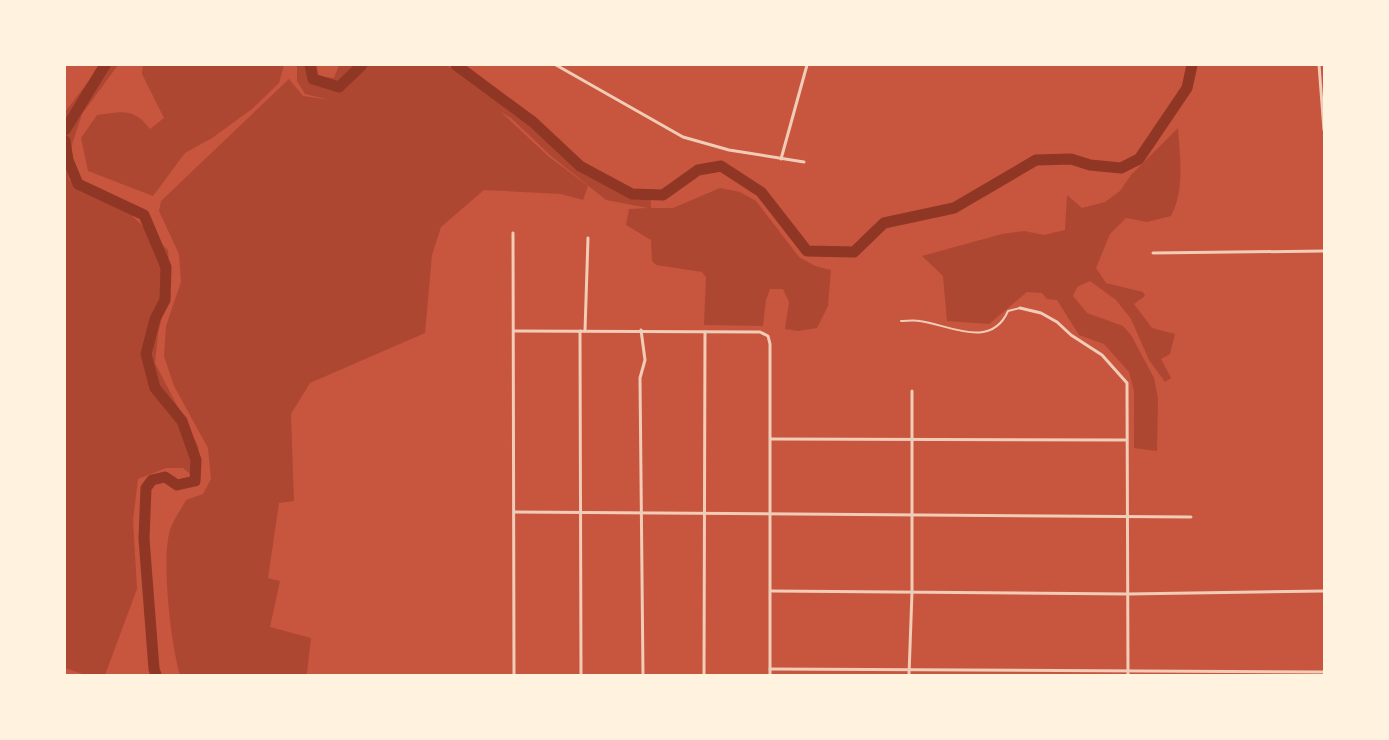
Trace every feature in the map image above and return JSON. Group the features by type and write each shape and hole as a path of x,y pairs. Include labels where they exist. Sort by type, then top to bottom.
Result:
{"street":[{"path":"556,65 683,136 729,150 804,162"},
{"path":"780,159 808,65"},
{"path":"1319,65 1324,130"},
{"path":"513,232 515,331 514,675"},
{"path":"585,331 588,238"},
{"path":"1153,253 1324,251"},
{"path":"1020,308 1041,313 1057,322 1071,335 1102,355 1127,384 1128,673"},
{"path":"515,331 641,330 760,332 770,339 772,591 770,675"},
{"path":"641,330 645,360 640,378 643,514 643,675"},
{"path":"580,331 581,675"},
{"path":"704,675 705,332"},
{"path":"910,675 912,391"},
{"path":"771,439 1126,440"},
{"path":"515,512 704,515 1190,517"},
{"path":"772,591 1128,594 1324,591"},
{"path":"770,669 1128,673 1324,672"}],"lane":[{"path":"900,321 919,320 964,333 976,333 988,330 1004,322 1008,311 1020,308"}],"shaded area":[{"path":"101,65 118,65 82,114 66,163 69,180 88,194 127,211 168,250 170,282 158,334 155,363 198,446 201,467 193,476 183,468 166,468 138,479 133,520 137,589 105,675 86,675 65,668 65,112"},
{"path":"143,65 284,65 279,83 252,109 212,138 185,153 153,196 88,171 81,138 97,115 120,112 132,114 144,122 150,129 164,118 142,74"},
{"path":"297,65 317,65 318,76 334,78 339,65 446,65 511,99 607,186 650,191 651,208 673,208 720,188 740,192 756,201 799,257 815,266 831,270 828,306 817,328 798,331 785,329 789,302 783,289 770,289 766,300 763,326 704,325 706,277 702,272 656,265 652,261 651,240 626,225 629,209 648,208 606,200 550,155 511,118 501,112 548,156 588,186 583,200 561,194 484,190 441,227 432,255 425,333 310,383 291,414 294,501 279,503 268,578 280,581 270,627 311,638 306,675 180,675 173,644 168,602 167,544 171,526 186,500 203,494 211,479 208,448 174,386 164,356 166,326 181,282 179,254 159,211 161,201 289,79 303,96 330,100 305,94 297,81"},
{"path":"1178,128 1180,184 1171,216 1147,222 1126,218 1110,234 1096,268 1106,283 1143,292 1145,296 1134,304 1152,328 1175,334 1170,354 1161,359 1171,378 1165,382 1149,360 1131,319 1116,300 1090,281 1077,287 1073,296 1087,313 1123,326 1131,335 1154,378 1158,398 1157,451 1134,448 1134,391 1129,372 1104,344 1079,335 1057,300 1047,299 1042,293 1027,292 989,324 947,321 943,276 922,256 1002,234 1024,231 1044,235 1065,230 1067,195 1082,208 1105,202 1120,191 1131,175"}],"waterway":[{"path":"65,130 105,65"},
{"path":"310,65 313,79 339,87 362,65"},
{"path":"456,65 533,122 580,166 632,194 663,195 698,170 721,166 761,192 807,251 854,252 884,223 954,208 1036,160 1071,159 1090,165 1121,168 1139,159 1187,88 1192,65"},
{"path":"65,141 68,160 78,184 144,215 166,267 165,300 155,319 146,354 155,388 182,421 196,460 195,481 177,485 165,477 152,480 146,488 144,539 156,675"}]}
